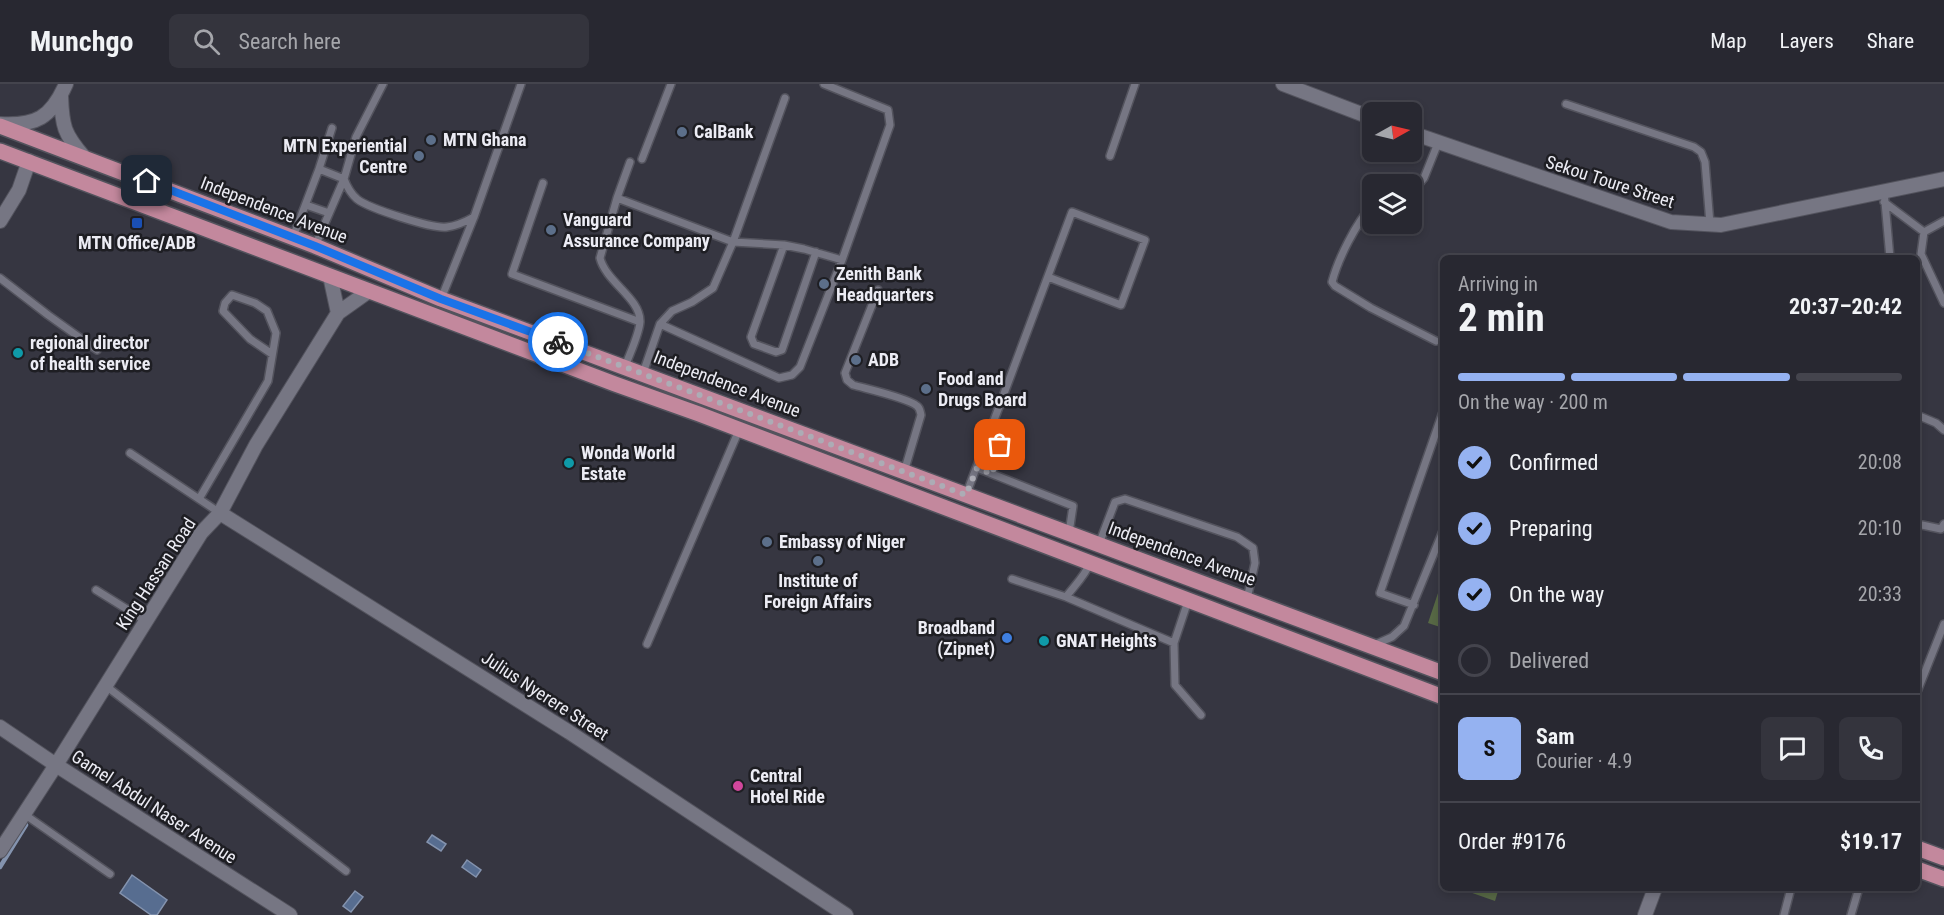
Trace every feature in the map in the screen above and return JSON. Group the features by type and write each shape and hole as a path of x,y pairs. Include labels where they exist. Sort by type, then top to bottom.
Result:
{"main road":[{"name":"Independence Avenue","path":"0,125 293,237 441,299 1440,672"},
{"path":"0,151 1440,696"},
{"path":"1920,849 1944,858"},
{"path":"1920,870 1944,879"}],"street":[{"path":"1283,84 1362,114"},
{"path":"0,125 23,125 35,121 46,114 64,90"},
{"path":"64,90 61,116 64,130 84,157"},
{"name":"Sekou Toure Street","path":"1422,137 1671,222 1720,225 1884,196 1944,179"},
{"path":"0,221 19,190 29,161"},
{"path":"330,276 338,314"},
{"name":"King Hassan Road","path":"0,851 201,533 220,513 256,445 338,314 369,291"},
{"name":"Julius Nyerere Street","path":"220,513 568,732 846,915"},
{"name":"Gamel Abdul Naser Avenue","path":"0,727 290,915"},
{"path":"1645,915 1654,891"}],"lane":[{"path":"315,246 344,179 356,137 383,84"},
{"path":"441,299 474,218 521,84"},
{"path":"642,159 671,84"},
{"path":"660,324 779,378 792,375 800,367 842,260 890,125 888,110 824,84"},
{"path":"1110,156 1135,84"},
{"path":"643,373 660,324 672,311 692,302 713,288 733,243 785,98"},
{"path":"1566,104 1694,147 1701,152 1705,162 1710,225"},
{"path":"293,237 332,128"},
{"path":"1422,180 1438,143"},
{"path":"625,367 640,322 638,312 610,279 600,258 630,162"},
{"path":"319,169 344,179 348,190 358,200 423,225 445,228 474,218"},
{"path":"543,183 512,274 640,322"},
{"path":"1884,196 1923,232"},
{"path":"1884,196 1890,255"},
{"path":"617,198 733,243 784,245 842,260"},
{"path":"306,205 329,213"},
{"path":"966,495 1072,212 1145,240 1120,305 1048,277"},
{"path":"1362,220 1332,282 1371,308 1436,341"},
{"path":"1923,232 1944,221"},
{"path":"1923,232 1921,254 1944,303"},
{"path":"784,245 751,338 754,344 776,352 782,350 816,252"},
{"path":"0,278 97,350"},
{"path":"878,290 845,373 847,380 853,385 904,400 920,409 921,415 904,472"},
{"path":"199,499 268,381 276,333 267,311 255,303 232,295 225,303 223,311 250,339 272,354"},
{"path":"1920,416 1936,423 1944,430"},
{"path":"1414,605 1380,593 1440,421"},
{"path":"647,644 739,430"},
{"path":"992,474 1000,445"},
{"path":"130,453 220,513"},
{"path":"977,468 1073,506 1069,533"},
{"path":"1099,544 1114,502 1125,499 1237,537 1253,548 1255,563 1247,599"},
{"path":"1922,525 1941,529 1944,524"},
{"path":"1373,646 1392,637 1404,626 1440,539"},
{"path":"1066,597 1080,577 1086,573 1090,563"},
{"path":"1012,579 1066,597 1174,643"},
{"path":"96,590 146,621"},
{"path":"1188,601 1174,643 1175,685 1201,715"},
{"path":"1920,684 1944,624"},
{"path":"106,686 346,871"},
{"path":"24,814 110,874"},
{"path":"1784,915 1790,891"},
{"path":"1851,915 1858,891"}],"green space":[{"path":"1440,587 1440,627 1428,623"},
{"path":"1467,891 1498,891 1495,901"}],"water":[{"path":"432,835 446,844 441,851 427,842"},
{"path":"467,860 481,870 476,877 462,867"},
{"path":"132,875 167,900 157,915 151,915 120,893"},
{"path":"355,891 363,897 351,912 343,906"}],"waterway":[{"path":"0,867 26,825"}],"way so far":[{"path":"558,342 966,495 977,468 992,474 1000,445"}],"place":[{"name":"CalBank","path":"682,132"},
{"name":"MTN Ghana","path":"431,140"},
{"name":"MTN Experiential Centre","path":"419,156"},
{"name":"MTN Office/ADB","path":"137,223"},
{"name":"Vanguard Assurance Company","path":"551,230"},
{"name":"Zenith Bank Headquarters","path":"824,284"},
{"name":"regional director of health service","path":"18,353"},
{"name":"ADB","path":"856,360"},
{"name":"Food and Drugs Board","path":"926,389"},
{"name":"Wonda World Estate","path":"569,463"},
{"name":"Embassy of Niger","path":"767,542"},
{"name":"Institute of Foreign Affairs","path":"818,561"},
{"name":"Broadband (Zipnet)","path":"1007,638"},
{"name":"GNAT Heights","path":"1044,641"},
{"name":"Central Hotel Ride","path":"738,786"}],"route":[{"path":"147,181 315,246 441,299 558,342"}]}
